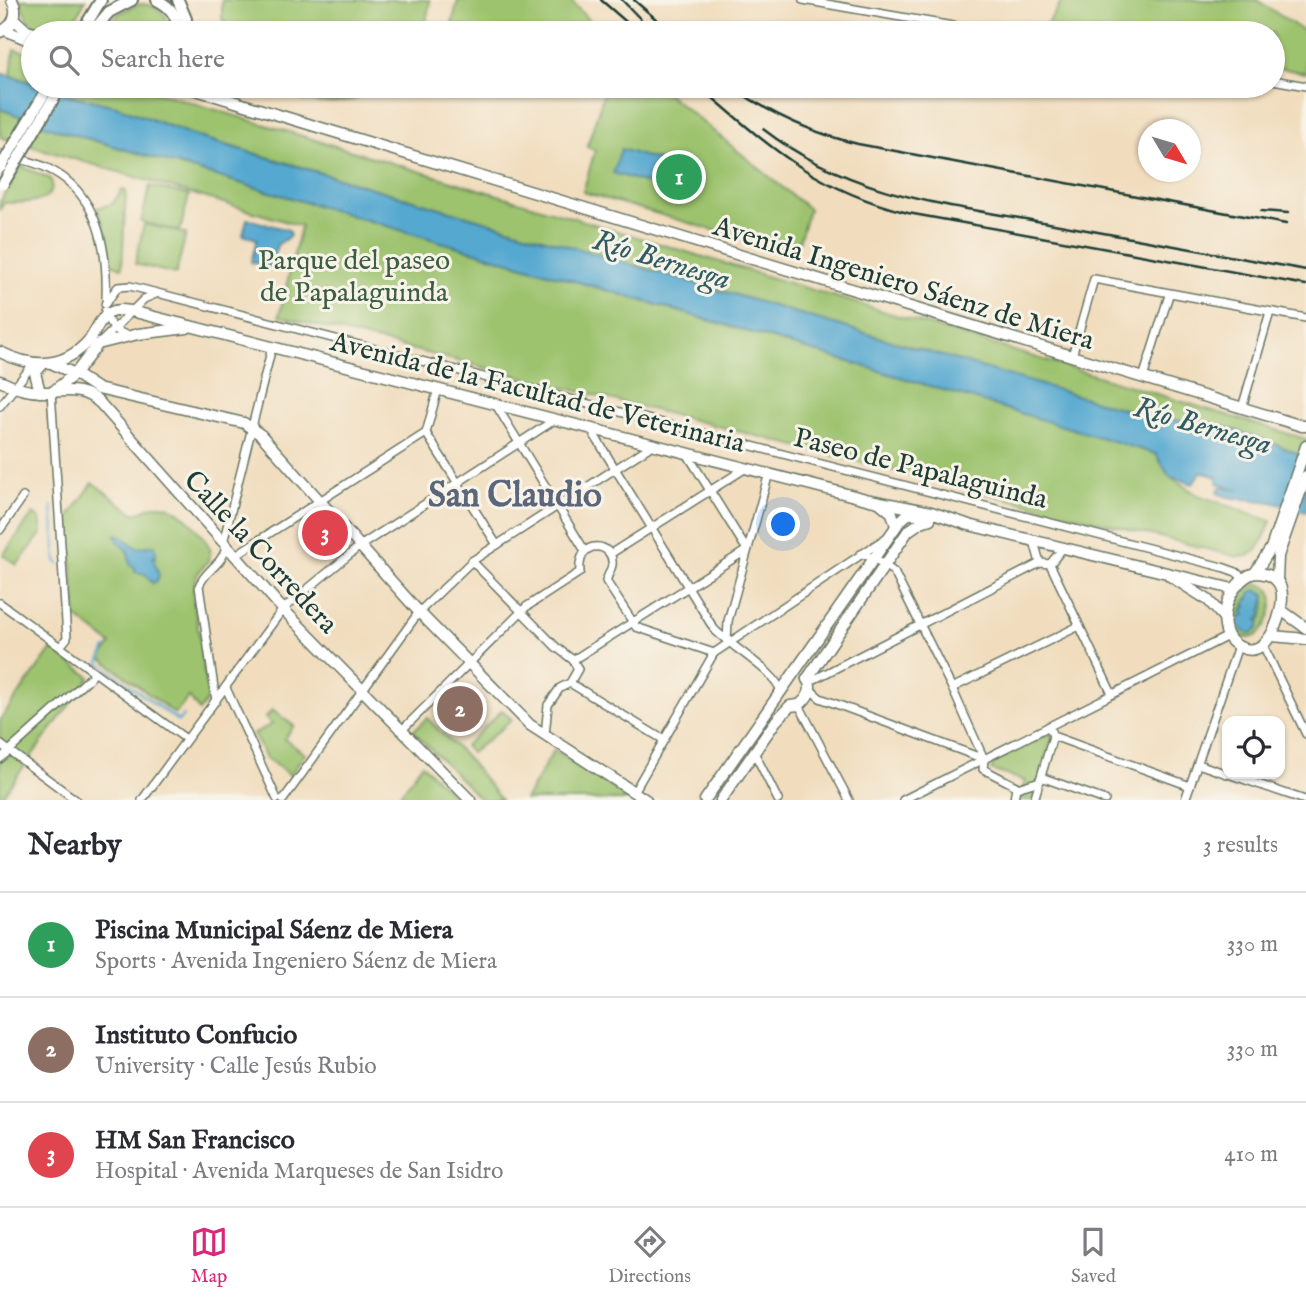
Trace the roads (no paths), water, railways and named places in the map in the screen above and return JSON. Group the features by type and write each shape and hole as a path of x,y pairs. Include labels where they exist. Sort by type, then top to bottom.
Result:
{"highway":[{"path":"89,21 92,0"},
{"path":"92,21 101,0"},
{"path":"95,21 111,0"},
{"path":"98,21 132,0"},
{"path":"157,0 174,13 177,21"},
{"path":"178,0 186,21"},
{"path":"0,168 42,98"},
{"path":"1,187 54,98"}],"main road":[{"path":"12,0 14,19 2,31 21,38"},
{"path":"14,19 21,25"},
{"name":"Avenida Ingeniero Sáenz de Miera","path":"221,98 1305,428"},
{"path":"49,391 35,373 43,363 81,348 88,341 106,309"},
{"name":"Avenida de la Facultad de Veterinaria","path":"106,309 131,311 769,473 875,501 908,514 969,525"},
{"name":"Avenida de la Facultad de Veterinaria","path":"49,391 79,376 98,344 130,336 194,327"},
{"path":"0,352 79,376 88,384 107,392 244,423 261,435 419,612 530,725 646,800"},
{"path":"0,382 14,388 84,392 100,402"},
{"name":"Calle la Corredera","path":"100,402 283,609 470,800"},
{"path":"1277,581 1278,556 1306,447"},
{"path":"1255,573 1271,548 1306,476"},
{"path":"875,501 892,513 893,531"},
{"name":"Avenida de la Facultad de Veterinaria","path":"875,501 899,504 969,525 1233,589"},
{"path":"899,504 908,514 908,531"},
{"path":"908,514 945,517"},
{"path":"705,800 893,531 908,514"},
{"path":"721,800 776,721 795,706 908,531 930,519"},
{"path":"1255,573 1264,573 1277,581 1283,591 1281,610 1272,636 1263,645 1248,648 1238,646 1228,636 1225,619 1233,589 1243,578 1255,573"},
{"name":"Avenida de la Facultad de Veterinaria","path":"1167,574 1208,600 1225,619"},
{"path":"1281,610 1306,628"},
{"path":"1272,636 1306,639"},
{"path":"790,679 799,676 809,684"},
{"path":"781,692 783,702 795,706"}],"street":[{"path":"803,0 924,21"},
{"path":"1285,82 1306,86"},
{"path":"0,154 55,172 79,192 90,207 99,229 105,257 106,309 114,328 130,336"},
{"path":"1072,356 1094,279 1169,295 1306,318"},
{"name":"Paseo de Papalaguinda","path":"106,309 110,295 123,285 981,503 1222,567 1243,578"},
{"name":"Avenida de la Facultad de Veterinaria","path":"98,344 144,299 160,294"},
{"path":"1143,378 1169,295"},
{"path":"1242,408 1270,312"},
{"path":"216,701 199,586 201,580 223,559 228,549 251,428 272,347"},
{"path":"3,402 14,388 43,363"},
{"path":"0,382 3,402"},
{"path":"228,549 320,501 426,433 438,389"},
{"path":"49,391 67,638 64,643"},
{"path":"100,402 107,392"},
{"path":"496,404 585,551"},
{"path":"142,800 283,609 360,546 556,419"},
{"path":"589,428 714,629 727,643 775,678 781,692"},
{"path":"426,433 497,545"},
{"path":"283,800 419,612 472,561 653,444"},
{"path":"686,452 747,550"},
{"path":"610,554 747,468"},
{"path":"727,643 728,621 769,473"},
{"path":"0,530 23,497"},
{"path":"634,792 714,653 893,531"},
{"path":"1034,541 1040,562"},
{"path":"401,731 521,611 580,572 580,561 585,551 600,547 610,554 612,567 606,581 636,627 714,653"},
{"path":"1050,564 1063,548"},
{"path":"573,660 747,550"},
{"path":"861,554 874,558 894,572 952,688 984,759 983,769 1012,782 1017,788"},
{"path":"472,561 556,647 573,660 578,669 570,683 560,688 548,705 545,735"},
{"path":"984,759 830,702 809,684 1040,562 1050,564"},
{"path":"1050,564 1112,694"},
{"path":"0,603 186,739"},
{"path":"952,688 1079,626"},
{"path":"903,800 1228,636"},
{"path":"1263,645 1306,734"},
{"path":"1185,800 1238,646"},
{"path":"0,759 92,676"},
{"path":"775,678 790,679"},
{"path":"570,683 664,740"},
{"path":"226,688 277,799"},
{"path":"795,706 849,800"},
{"path":"1034,800 1053,736 1049,726"},
{"path":"1053,736 1190,786"},
{"path":"0,744 76,800"},
{"path":"754,752 778,800"},
{"path":"1198,764 1222,772"},
{"path":"1017,788 1040,779 1105,800"},
{"path":"1243,779 1305,800"},
{"path":"1014,800 1017,788"}],"water":[{"name":"Río Bernesga","path":"0,73 21,79 21,98 81,98 116,106 198,137 1157,419 1213,423 1306,457 1306,512 1272,502 1227,497 1217,493 1220,487 1239,490 1217,483 1217,477 1201,472 1193,484 1169,476 1156,454 55,129 0,109"},
{"path":"621,149 676,166 669,190 613,173"},
{"path":"247,219 289,230 290,236 277,245 271,267 251,262 257,239 243,235"},
{"path":"118,534 137,548 155,545 156,557 153,557 159,575 157,581 152,583 145,574 135,572 128,552 116,538 115,535"},
{"path":"1255,590 1264,593 1266,602 1261,618 1258,619 1258,628 1246,633 1240,627 1239,621 1242,615 1245,615 1243,612 1250,593"}],"waterway":[{"path":"429,288 435,284"},
{"path":"419,301 421,296"},
{"path":"52,506 56,561 59,564"},
{"path":"67,569 73,619"},
{"path":"106,648 99,663 178,721 184,715"}],"railway":[{"path":"601,0 625,21"},
{"path":"622,0 642,21"},
{"path":"634,0 658,21"},
{"path":"713,98 795,163 846,192 875,203 908,213 1306,285"},
{"path":"749,98 791,121 858,144 1286,224"},
{"path":"763,129 796,152 831,170 902,195 976,211 1306,270"},
{"path":"1261,211 1288,213"}],"place":[{"name":"Piscina Municipal Sáenz de Miera","path":"679,177"},
{"name":"HM San Francisco","path":"325,533"},
{"name":"Instituto Confucio","path":"460,709"}],"district":[{"name":"San Claudio","path":"515,494"}],"park label":[{"name":"Parque del paseo de Papalaguinda","path":"354,275"}]}
